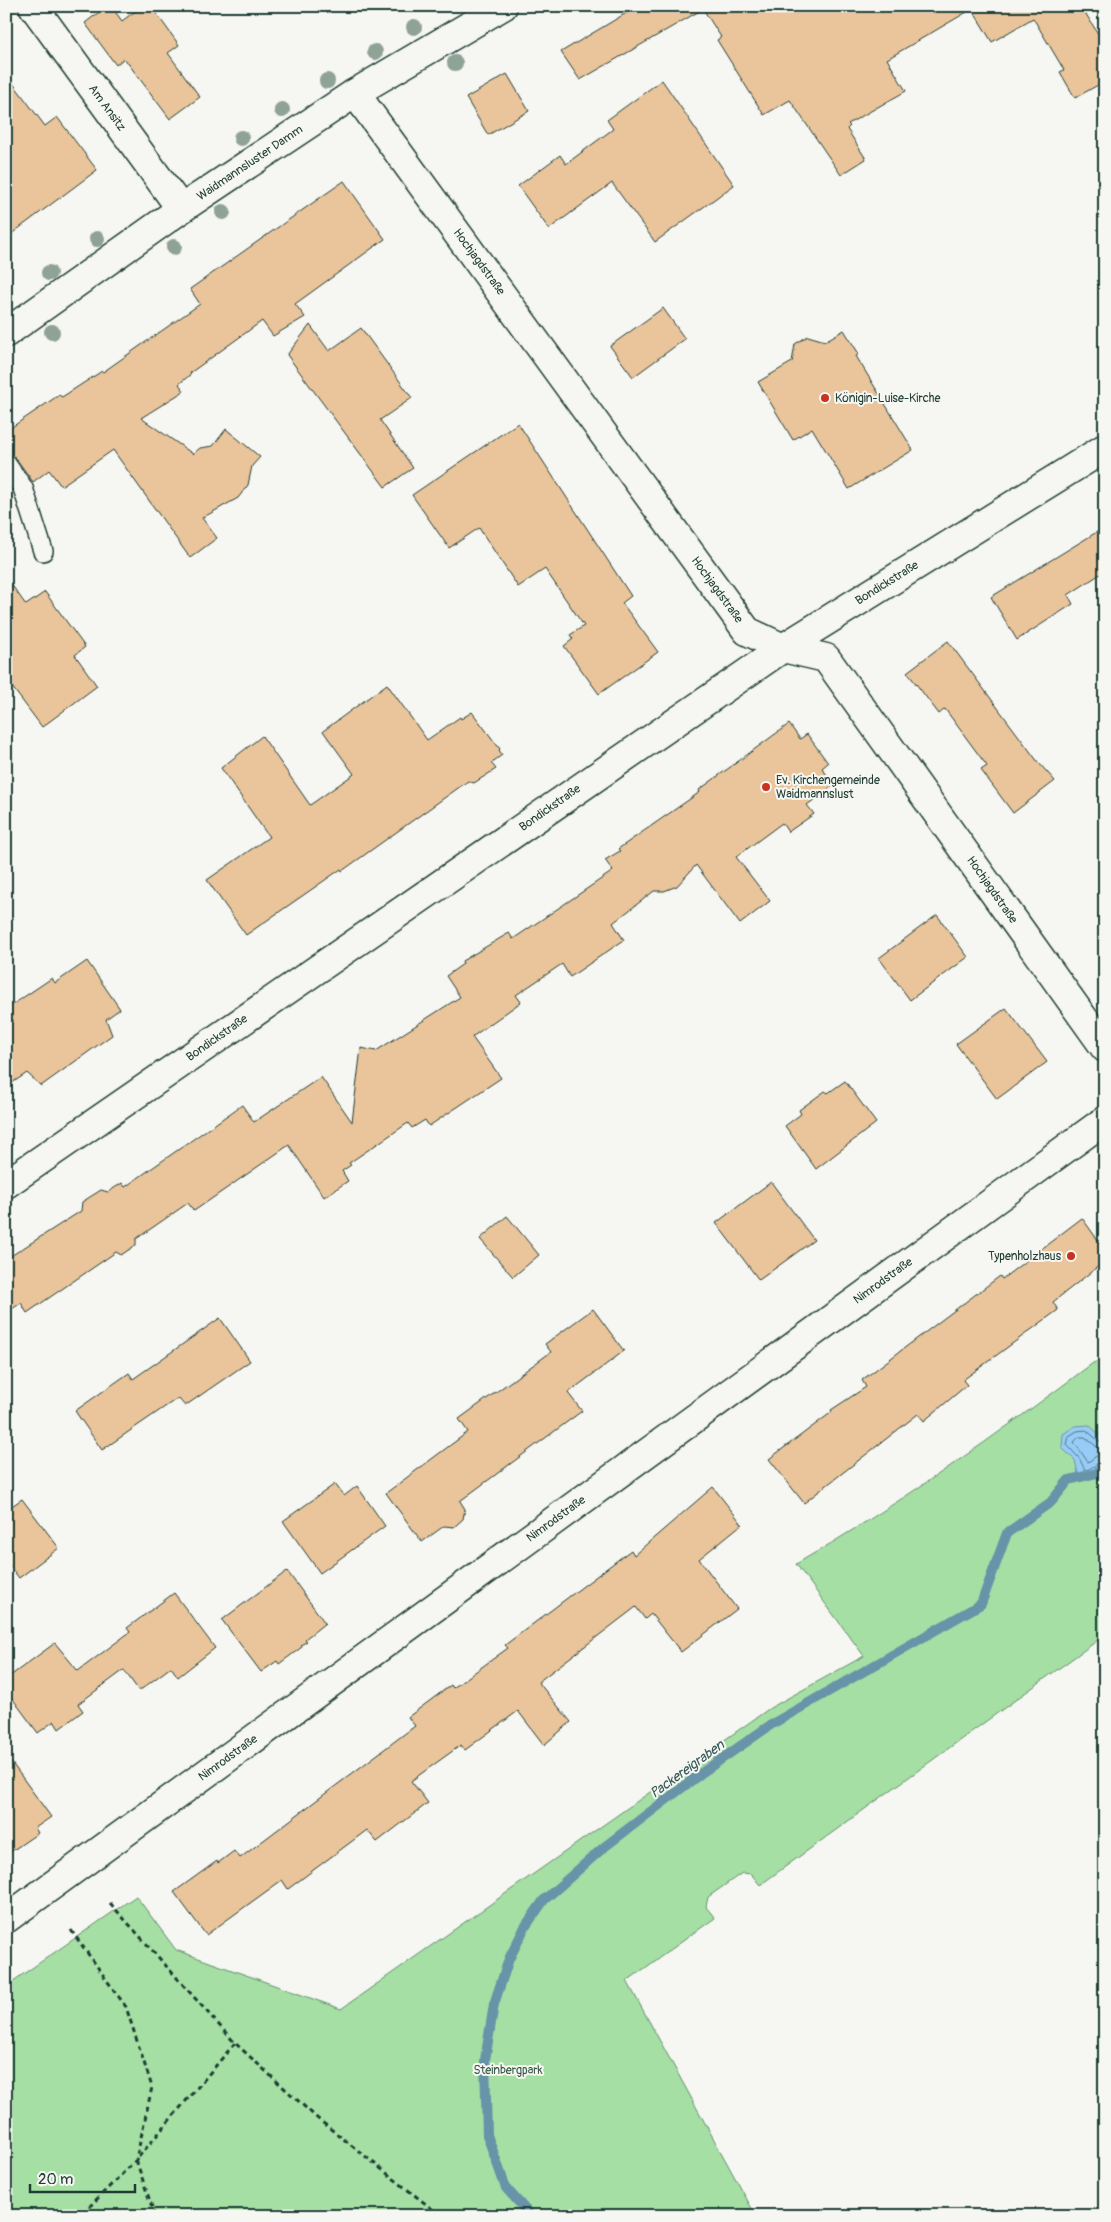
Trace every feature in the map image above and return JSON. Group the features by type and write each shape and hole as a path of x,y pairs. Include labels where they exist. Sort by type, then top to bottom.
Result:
{"street":[{"name":"Am Ansitz","path":"33,6 181,210"},
{"name":"Waidmannsluster Damm","path":"6,333 181,210 355,93 503,6"},
{"name":"Hochjagdstraße","path":"355,93 747,631 783,648 826,658 1105,1048"},
{"name":"Bondickstraße","path":"6,1184 783,648 1105,448"},
{"name":"Nimrodstraße","path":"6,1919 1105,1120"}],"lane":[{"path":"6,464 23,488 43,551"}],"path":[{"path":"110,1903 235,2043 318,2119 441,2216"},
{"path":"72,1930 126,2007 152,2087 136,2160 155,2216"},
{"path":"80,2216 136,2160 235,2043"}],"green space":[{"name":"Steinbergpark","path":"1105,1358 1105,1635 760,1885 751,1874 742,1873 708,1897 706,1907 715,1918 627,1981 756,2216 6,2216 6,1986 136,1896 176,1950 341,2009 770,1708 864,1656 796,1564 910,1493 1021,1416 1093,1363"}],"water":[{"path":"1089,1425 1105,1440 1104,1462 1099,1470 1079,1478 1075,1460 1062,1448 1063,1434 1075,1426"}],"building":[{"path":"107,6 111,6 122,21 142,6 151,6 179,45 168,53 200,97 170,119 124,58 116,65 85,23"},
{"path":"638,6 1081,6 1105,45 1105,81 1075,98 1060,72 1064,70 1033,18 992,42 972,9 887,59 906,91 848,124 850,126 847,129 866,159 841,175 790,100 764,115 717,40 721,37 703,9 580,80 561,52"},
{"path":"6,74 45,126 57,117 97,170 6,238"},
{"path":"507,74 529,111 488,135 466,98"},
{"path":"662,80 734,185 655,242 612,183 549,229 518,186 560,155 566,164 613,129 607,120"},
{"path":"344,181 385,239 295,304 305,317 273,336 262,321 190,373 179,384 184,391 141,418 193,454 200,448 213,446 226,429 260,457 252,466 248,485 238,498 202,518 217,538 190,558 113,450 61,486 49,470 33,482 15,457 6,453 6,431 59,395 62,397 103,372 200,304 190,289"},
{"path":"663,308 685,339 633,377 610,346"},
{"path":"310,325 329,351 361,328 412,398 380,420 413,468 385,487 287,355"},
{"name":"Königin-Luise-Kirche","path":"844,330 859,354 856,356 913,450 849,489 812,428 793,440 758,382 792,362 795,344 808,336 825,341"},
{"path":"518,423 631,596 622,603 658,652 599,694 564,646 573,639 570,635 584,626 545,569 518,587 479,528 449,548 412,495"},
{"path":"1105,527 1105,571 1068,595 1073,604 1017,640 991,597"},
{"path":"6,577 26,605 45,592 85,647 75,655 97,686 42,727 6,679"},
{"path":"948,641 1038,762 1055,781 1013,813 981,770 987,766 945,709 939,714 907,672"},
{"path":"387,684 427,740 460,717 461,719 472,712 500,749 502,755 491,763 496,769 474,783 468,781 342,871 341,869 246,935 207,880 269,837 221,768 262,736 310,805 354,774 323,731"},
{"path":"789,724 800,739 807,734 828,763 822,768 834,785 807,805 814,814 788,832 782,823 736,857 770,901 740,924 696,865 677,886 664,891 654,891 613,923 624,940 570,977 562,964 516,995 521,1002 472,1037 501,1078 429,1126 425,1120 412,1128 408,1123 349,1163 351,1165 342,1171 348,1181 324,1197 289,1145 194,1211 188,1203 136,1239 136,1245 121,1255 116,1252 27,1313 21,1303 6,1313 6,1259 81,1211 82,1202 101,1190 108,1192 122,1183 125,1187 242,1105 254,1122 321,1077 352,1122 361,1048 376,1051 460,997 446,976 463,964 462,961 509,933 513,939 613,871 605,860 620,851 618,849 700,792 699,790"},
{"path":"937,915 968,957 910,1000 879,958"},
{"path":"87,961 120,1009 106,1019 112,1035 41,1086 27,1073 6,1087 6,1009 52,978 55,983"},
{"path":"1006,1008 1047,1062 997,1099 956,1044"},
{"path":"845,1081 876,1123 816,1169 785,1126 801,1114 799,1110 825,1091 828,1093"},
{"path":"771,1182 814,1240 759,1280 716,1223"},
{"path":"507,1216 539,1255 513,1277 480,1239"},
{"path":"1082,1218 1105,1250 1105,1261 1053,1302 1058,1310 963,1380 967,1385 924,1421 918,1414 804,1503 769,1459 832,1412 831,1410 866,1387 862,1380 1000,1276 1002,1279"},
{"path":"593,1309 624,1351 568,1393 582,1411 460,1501 465,1509 463,1519 454,1527 444,1526 422,1542 386,1493 468,1432 459,1419 551,1352 545,1344"},
{"path":"220,1318 250,1361 185,1406 178,1398 102,1450 75,1411 129,1373 133,1379"},
{"path":"335,1484 344,1496 357,1486 385,1526 320,1573 283,1521"},
{"path":"713,1487 742,1524 699,1559 737,1609 681,1652 651,1614 645,1619 636,1607 538,1682 571,1722 544,1745 518,1711 465,1750 461,1745 411,1781 428,1803 377,1842 367,1830 288,1889 282,1880 206,1935 174,1892 234,1851 240,1858 415,1726 408,1717 451,1685 453,1688 508,1648 505,1645 631,1550 634,1555"},
{"path":"22,1499 59,1548 19,1578 6,1561 6,1510"},
{"path":"287,1571 325,1623 305,1639 307,1641 301,1645 302,1647 279,1664 277,1661 261,1672 222,1620"},
{"path":"174,1593 215,1648 178,1677 171,1667 139,1691 124,1670 78,1704 83,1711 59,1729 54,1721 38,1733 6,1690 6,1679 55,1643 78,1671 130,1632 127,1628"},
{"path":"6,1755 51,1817 35,1828 38,1833 6,1855"}],"waterway":[{"name":"Packereigraben","path":"531,2216 506,2188 487,2135 485,2060 494,2004 509,1959 525,1927 544,1900 603,1848 700,1774 772,1724 981,1604 1007,1533 1051,1502 1069,1480 1097,1473 1105,1463"}],"place":[{"name":"Königin-Luise-Kirche","path":"825,398"},
{"name":"Ev. Kirchengemeinde Waidmannslust","path":"766,787"},
{"name":"Typenholzhaus","path":"1071,1256"}]}
